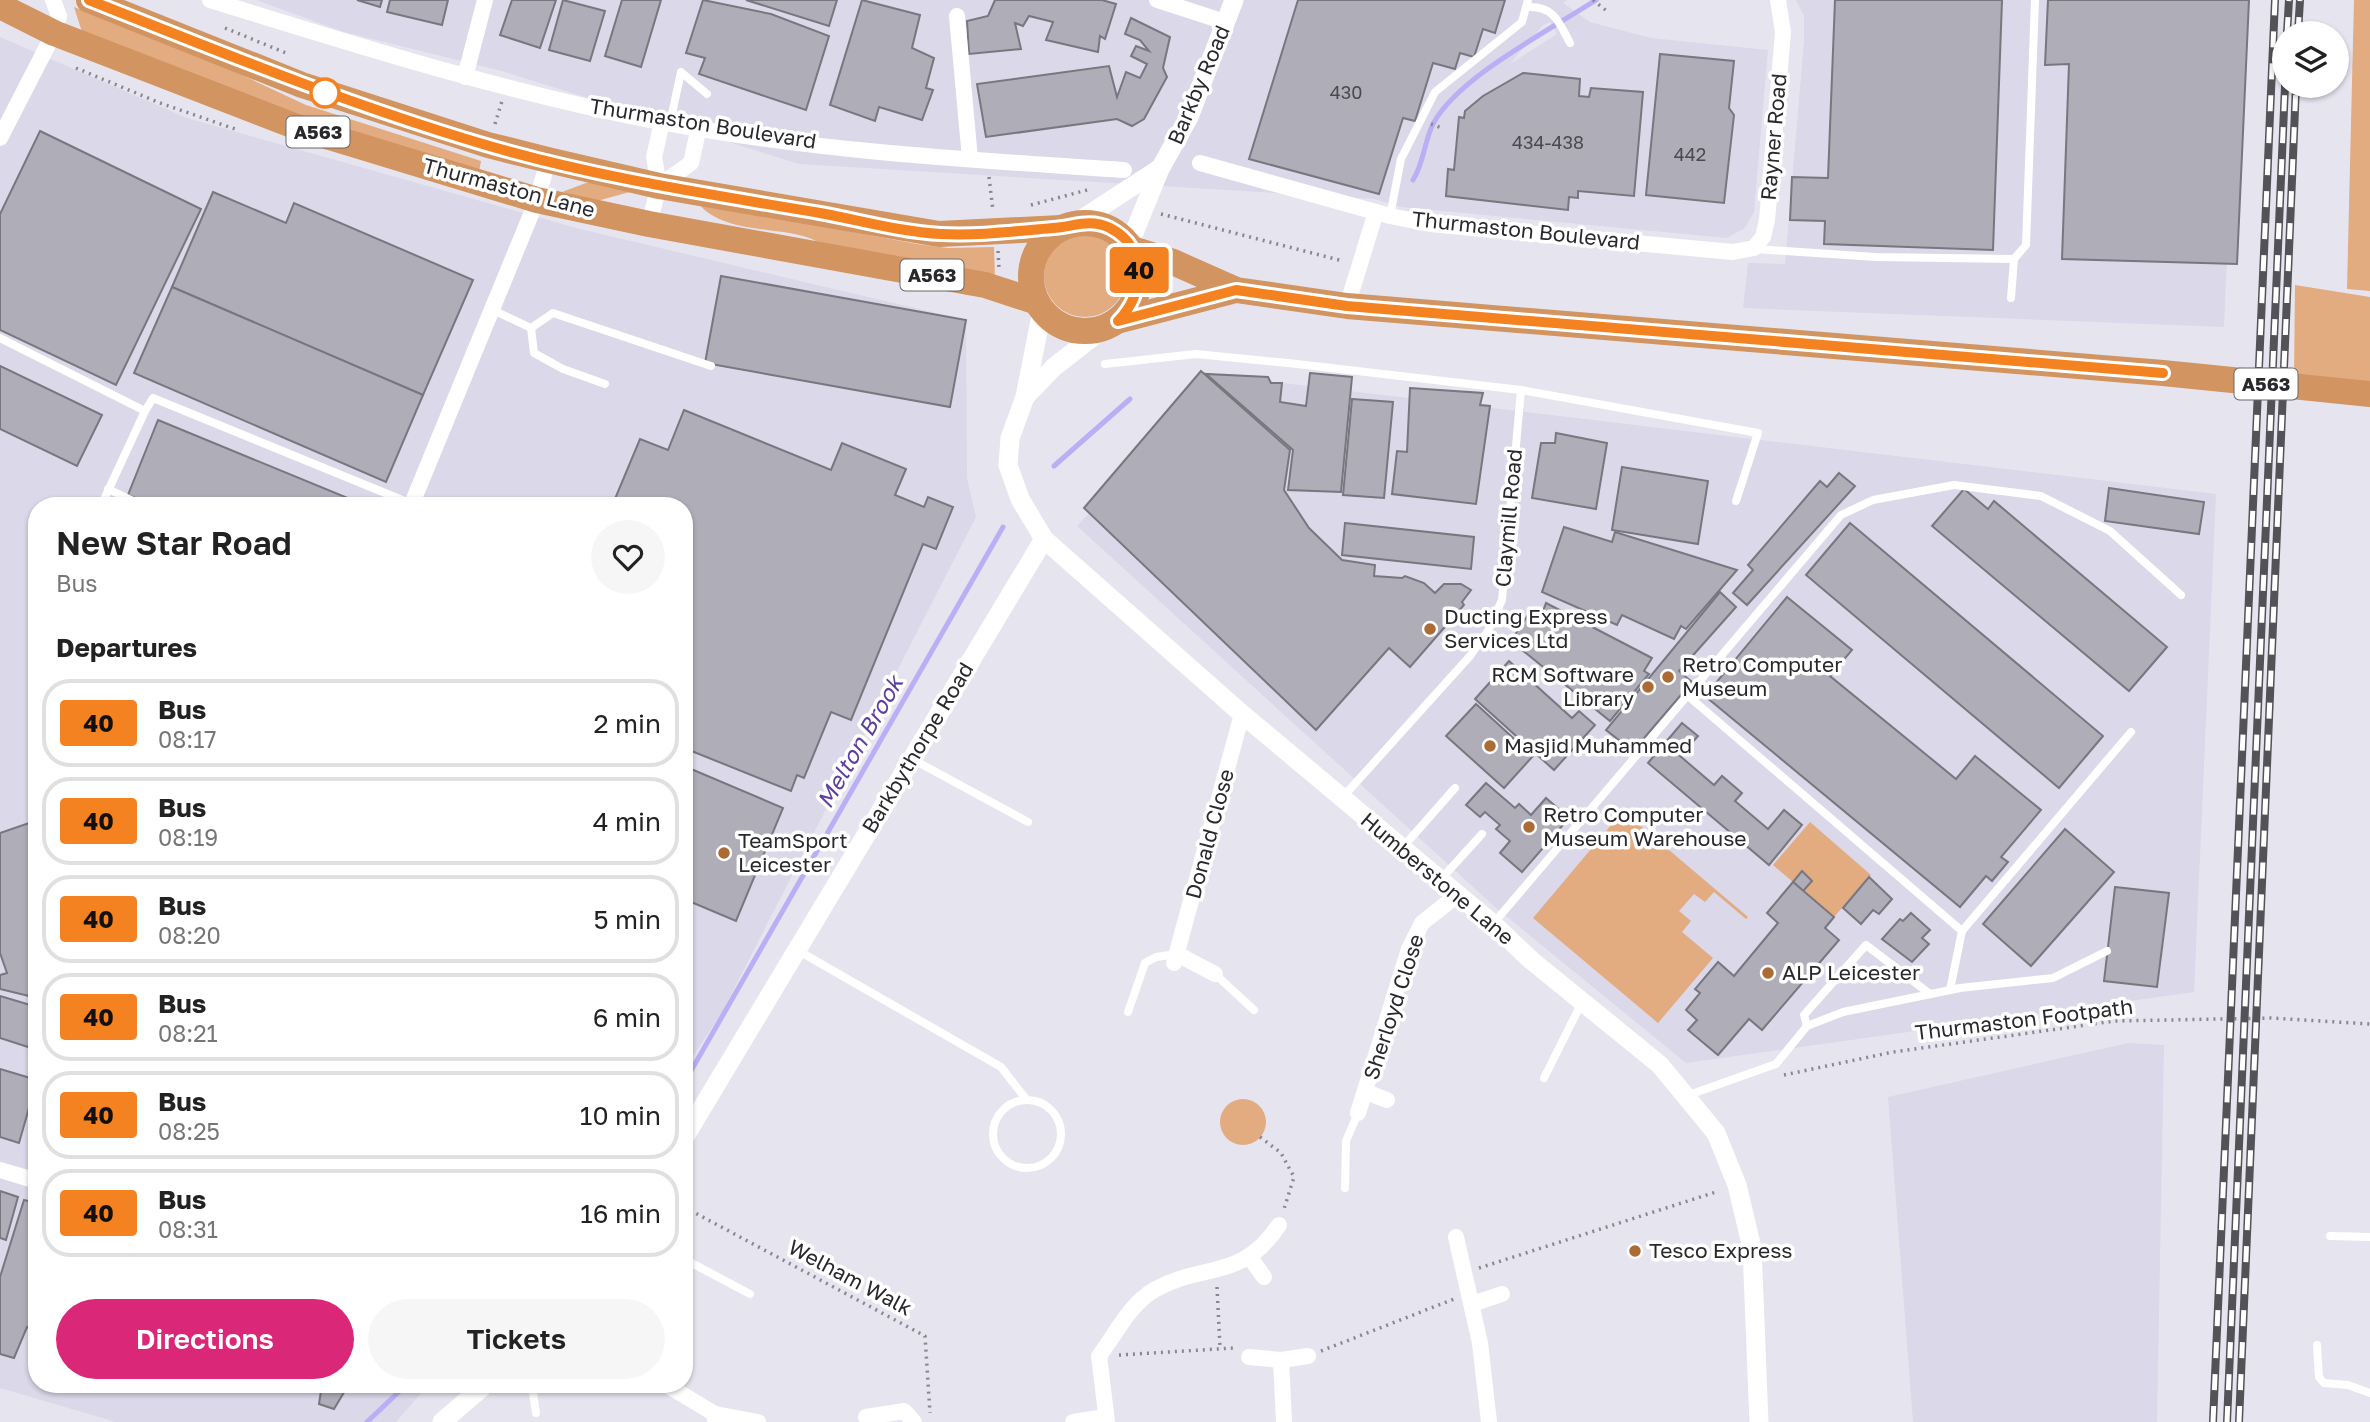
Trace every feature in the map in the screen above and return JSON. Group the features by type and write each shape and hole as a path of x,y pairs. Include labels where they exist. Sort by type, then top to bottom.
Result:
{"highway":[{"name":"Thurmaston Lane","path":"89,0 302,85 488,145 659,186 939,234 998,233 1069,225"},
{"name":"Thurmaston Lane","path":"0,6 54,33 297,127 537,200 649,224 999,289 1040,307"},
{"path":"1069,225 1102,225 1114,230 1131,247 1139,264 1137,296 1110,325 1086,332 1055,322 1040,307 1031,286 1031,268 1037,252 1047,238 1069,225"},
{"name":"A563","path":"1131,247 1236,290 1347,306 2163,373 2370,394"},
{"name":"A563","path":"1110,325 1236,290"}],"street":[{"path":"0,138 54,33 59,16 53,0"},
{"name":"Thurmaston Boulevard","path":"210,0 465,77 666,123 917,157 1124,170"},
{"path":"465,77 485,0"},
{"path":"1157,0 1225,22"},
{"name":"Barkby Road","path":"1131,247 1160,169 1189,117 1234,0"},
{"name":"Rayner Road","path":"1754,248 1763,237 1768,220 1783,32 1778,0"},
{"path":"957,16 970,159"},
{"path":"649,224 659,186 654,157 666,123"},
{"path":"659,186 691,163 699,127"},
{"path":"414,497 537,200 548,160"},
{"name":"Thurmaston Boulevard","path":"1200,163 1383,214 1525,235 1733,252 1754,248"},
{"name":"Barkby Road","path":"1069,225 1160,169"},
{"path":"1347,306 1359,265 1383,214"},
{"name":"Humberstone Lane","path":"1040,307 1026,397 1010,438 1008,465 1020,499 1044,539 1242,714 1456,896 1493,923 1531,960 1660,1065 1716,1133 1737,1185 1752,1248 1759,1422"},
{"name":"Humberstone Lane","path":"1026,397 1054,367 1110,325"},
{"name":"Barkbythorpe Road","path":"693,1123 1044,539"},
{"name":"Donald Close","path":"1175,959 1242,714"},
{"name":"Sherloyd Close","path":"1358,1112 1409,949 1422,923 1456,896"},
{"path":"1175,959 1215,974"},
{"name":"Sherloyd Close","path":"1366,1092 1387,1100"},
{"path":"0,1170 28,1178"},
{"path":"1073,1422 1107,1420 1099,1356 1130,1314 1153,1291 1235,1266 1270,1238 1279,1225"},
{"path":"1456,1237 1470,1299 1489,1422"},
{"path":"1249,1256 1264,1277"},
{"path":"1470,1299 1502,1294"},
{"path":"1249,1357 1281,1360 1308,1356"},
{"path":"1281,1360 1284,1422"},
{"path":"442,1422 476,1393"},
{"path":"678,1393 715,1418 758,1422"},
{"path":"866,1417 904,1411 914,1422"}],"lane":[{"path":"2011,298 2014,258 2026,245 2035,0"},
{"path":"1383,214 1401,159 1435,92 1522,22 1528,3 1544,6 1553,13 1570,43"},
{"path":"666,123 681,72 707,94"},
{"path":"1754,248 1876,257 2014,258"},
{"path":"493,310 531,328"},
{"path":"531,328 553,313 711,366"},
{"path":"531,328 534,352 563,369 605,384"},
{"path":"0,338 145,411"},
{"path":"1105,364 1196,354 1521,390 1758,433 1737,501"},
{"name":"Claymill Road","path":"1342,799 1470,656 1488,631 1502,600 1521,390"},
{"path":"105,497 153,398 392,497"},
{"path":"1493,923 1841,515 1873,500 1954,485 2041,496 2110,531 2181,595"},
{"path":"108,489 125,497"},
{"path":"1687,695 1962,931"},
{"path":"1950,990 1962,931 2131,732"},
{"path":"912,759 1028,822"},
{"path":"1401,849 1455,788"},
{"path":"1439,881 1482,834"},
{"path":"1807,1026 1804,1015 1866,945 1930,994"},
{"path":"797,950 1001,1067 1027,1099 1038,1100 1055,1114 1061,1135 1054,1156 1035,1167 1024,1168 1002,1159 992,1138 997,1115 1015,1101 1027,1099"},
{"path":"1686,1096 1776,1064 1807,1026 1843,1012 1950,990 2053,978 2107,951"},
{"path":"1128,1012 1145,963 1156,957 1175,959"},
{"path":"1215,974 1254,1010"},
{"path":"1544,1079 1582,1002"},
{"path":"1345,1188 1346,1142 1358,1112"},
{"path":"2330,1236 2370,1237"},
{"path":"693,1264 750,1294"},
{"path":"2317,1345 2319,1377 2324,1383 2348,1385 2370,1393"},
{"path":"533,1393 536,1413"}],"path":[{"path":"1593,0 1608,12"},
{"path":"215,25 254,38 294,57"},
{"path":"500,112 493,126 504,129"},
{"path":"987,161 998,233 999,289"},
{"path":"1020,208 1100,187"},
{"path":"1144,209 1359,265"},
{"name":"Thurmaston Footpath","path":"1776,1077 1893,1052 2115,1021 2271,1018 2370,1024"},
{"path":"1260,1137 1281,1153 1294,1177 1279,1225"},
{"path":"1465,1273 1737,1185"},
{"name":"Welham Walk","path":"693,1212 925,1336 930,1422"},
{"path":"1217,1271 1220,1348"},
{"path":"1308,1356 1470,1299"},
{"path":"1099,1356 1242,1348 1249,1357"}],"shaded area":[{"path":"256,0 1567,0 1563,3 1590,22 1651,38 1768,50 1754,212 1745,228 1727,238 1400,207 1374,199 799,164 502,71 344,32","holes":["1550,22 1557,34 1510,64 1542,26"]},
{"path":"1796,0 2238,0 2224,327 1743,308 1748,263 1785,264 1804,41 1804,16"},
{"path":"2354,0 2370,0 2370,291 2347,289"},
{"path":"74,7 212,61 306,105 481,161 479,172 291,113 82,32"},
{"path":"0,37 187,118 580,229 966,320 967,478 976,517 721,1014 693,1056 693,497 28,497 28,1393 421,1393 396,1422 116,1422 0,1388"},
{"path":"602,182 637,190 597,201 562,192 586,183"},
{"path":"698,203 917,244 948,248 994,247 995,279 828,247 803,236 733,224 719,219"},
{"path":"1085,235 1101,238 1114,247 1123,260 1126,276 1123,292 1114,305 1101,314 1085,317 1069,314 1056,305 1047,292 1044,276 1047,260 1056,247 1069,238"},
{"path":"2295,285 2370,297 2370,389 2294,380"},
{"path":"1241,378 2216,494 2194,992 1686,1063 1495,907 1077,526 1205,391"},
{"path":"1623,811 1748,917 1746,919 1714,892 1705,902 1694,894 1679,911 1691,921 1682,932 1713,958 1658,1023 1533,918"},
{"path":"1810,822 1871,875 1834,917 1773,865"},
{"path":"2128,1043 2164,1045 2157,1422 1913,1422 1888,1097"},
{"path":"1243,1099 1259,1106 1266,1122 1259,1138 1243,1145 1227,1138 1220,1122 1227,1106"}],"building":[{"path":"357,0 382,0 380,7"},
{"path":"390,0 448,0 442,25 387,12"},
{"path":"512,0 556,0 540,48 500,35"},
{"path":"563,0 605,11 590,61 549,50"},
{"path":"622,0 661,0 641,67 605,56"},
{"path":"703,0 771,14 829,36 806,110 699,74 705,58 686,53"},
{"path":"746,0 837,0 829,26"},
{"path":"862,0 920,15 912,48 934,58 926,88 933,90 922,120 879,107 875,121 830,105"},
{"path":"995,0 1102,0 1116,4 1105,39 1100,36 1098,52 1046,40 1053,22 1029,16 1023,26 1015,23 1021,49 969,54 967,21 988,16"},
{"path":"1298,0 1505,0 1495,33 1483,29 1474,57 1460,53 1455,69 1433,63 1415,121 1403,118 1379,194 1249,159"},
{"path":"1835,0 2002,0 1993,250 1824,244 1825,221 1790,220 1792,177 1828,178"},
{"path":"2048,0 2249,0 2237,264 2062,259 2069,64 2045,65"},
{"path":"1131,18 1170,37 1163,68 1167,77 1144,119 1132,126 1117,119 986,137 977,84 1109,66 1117,97 1126,72 1140,78 1147,64 1131,56 1136,46 1149,51 1140,40 1125,34"},
{"path":"1660,54 1734,61 1729,108 1734,115 1724,203 1646,195"},
{"path":"1523,73 1580,79 1579,96 1589,97 1591,88 1643,92 1634,196 1578,191 1578,198 1569,197 1568,210 1446,196 1448,169 1454,170 1459,117 1464,118 1465,111 1483,96"},
{"path":"40,131 201,209 116,385 0,330 0,214"},
{"path":"213,192 286,223 294,203 473,280 423,395 172,287"},
{"path":"721,276 966,320 950,407 705,363"},
{"path":"172,287 423,395 386,482 134,373"},
{"path":"0,366 102,415 77,466 0,429"},
{"path":"1201,371 1290,450 1284,490 1309,528 1342,560 1375,565 1374,576 1405,576 1424,583 1435,593 1444,584 1461,584 1471,590 1462,602 1464,605 1410,667 1389,648 1316,730 1084,508"},
{"path":"1310,373 1352,377 1341,492 1288,490 1293,450 1206,374 1268,377 1271,383 1282,383 1280,402 1306,406"},
{"path":"1410,388 1483,393 1480,405 1490,406 1476,504 1392,494 1397,451 1407,452"},
{"path":"1352,399 1393,402 1384,498 1343,495"},
{"path":"684,410 831,470 842,443 906,469 895,495 924,507 928,497 953,507 936,549 923,544 851,720 831,712 804,778 797,775 791,791 693,752 693,497 616,497 640,439 668,450"},
{"path":"158,420 345,497 133,497 128,495"},
{"path":"1556,433 1607,443 1596,509 1532,498 1541,443 1555,443"},
{"path":"1622,467 1708,481 1698,544 1612,530"},
{"path":"1839,473 1855,486 1747,605 1733,593 1753,570 1748,565 1820,481 1827,487"},
{"path":"2109,488 2204,502 2199,534 2105,521"},
{"path":"1964,489 1988,509 1994,501 2167,647 2129,691 1932,526"},
{"path":"1345,523 1474,537 1471,569 1342,555"},
{"path":"1850,523 2103,736 2059,788 1806,575"},
{"path":"1564,527 1612,542 1615,532 1737,570 1686,629 1681,626 1674,639 1622,615 1617,625 1542,592"},
{"name":"Retro Computer Museum","path":"1720,592 1736,607 1679,671 1692,682 1633,751 1606,730"},
{"path":"1787,597 1852,650 1830,676 1956,779 1975,756 2041,810 2001,857 2008,862 1992,881 1986,876 1960,907 1705,696"},
{"path":"1546,603 1652,658 1644,671 1649,674 1610,721 1511,641 1532,609 1542,614"},
{"path":"1509,661 1572,718 1579,711 1595,725 1554,770 1475,699"},
{"name":"Masjid Muhammed","path":"1476,704 1533,756 1504,788 1446,736"},
{"path":"1682,723 1698,736 1680,756 1714,785 1722,776 1742,793 1735,801 1768,829 1784,810 1802,825 1769,865 1648,763"},
{"name":"TeamSport Leicester","path":"693,770 783,808 736,921 693,903"},
{"name":"Retro Computer Museum Warehouse","path":"1486,783 1515,808 1519,804 1531,815 1546,798 1569,818 1522,872 1500,853 1510,841 1496,829 1500,825 1485,812 1480,817 1466,805"},
{"path":"28,823 28,996 0,989 0,975 7,973 0,953 0,833"},
{"path":"2065,829 2114,872 2031,966 1983,924"},
{"path":"1802,871 1812,881 1803,891 1793,882"},
{"path":"1869,877 1892,899 1879,914 1873,910 1861,924 1843,908"},
{"path":"1793,882 1834,917 1825,928 1839,940 1762,1030 1749,1019 1718,1055 1688,1030 1697,1020 1686,1010 1700,993 1695,989 1718,962 1734,976 1778,923 1767,913"},
{"path":"2115,887 2169,893 2157,987 2104,981"},
{"path":"1911,913 1930,930 1922,938 1929,944 1912,962 1882,939 1900,919 1903,921"},
{"path":"0,996 28,1004 28,1047 0,1038"},
{"path":"0,1069 28,1077 28,1112 19,1143 0,1137"},
{"path":"0,1191 18,1197 6,1240 0,1238"},
{"path":"24,1200 28,1201 28,1327 14,1358 0,1354 0,1277"},
{"path":"321,1393 344,1393 334,1409 319,1404"}],"waterway":[{"name":"Melton Brook","path":"1413,180 1420,167 1433,124 1445,106 1483,72 1596,0"},
{"name":"Melton Brook","path":"1054,466 1130,399"},
{"name":"Melton Brook","path":"693,1067 1003,527"},
{"name":"Melton Brook","path":"367,1422 398,1393"}],"railway":[{"path":"2213,1422 2275,0"},
{"path":"2288,21 2289,0"},
{"path":"2299,21 2300,0"},
{"path":"2227,1422 2284,98"},
{"path":"2239,1422 2295,98"}],"bus line":[{"name":"40","path":"89,0 328,94 488,145 659,186 939,234 982,234 1061,228 1076,223 1102,225 1114,230 1124,239 1139,264 1137,296 1129,310 1118,321 1140,313 1236,290 1347,306 2163,373"}],"place":[{"name":"Ducting Express Services Ltd","path":"1430,629"},
{"name":"Retro Computer Museum","path":"1668,677"},
{"name":"RCM Software Library","path":"1648,687"},
{"name":"Masjid Muhammed","path":"1490,746"},
{"name":"Retro Computer Museum Warehouse","path":"1529,827"},
{"name":"TeamSport Leicester","path":"724,853"},
{"name":"ALP Leicester","path":"1768,973"},
{"name":"Tesco Express","path":"1635,1251"}]}
